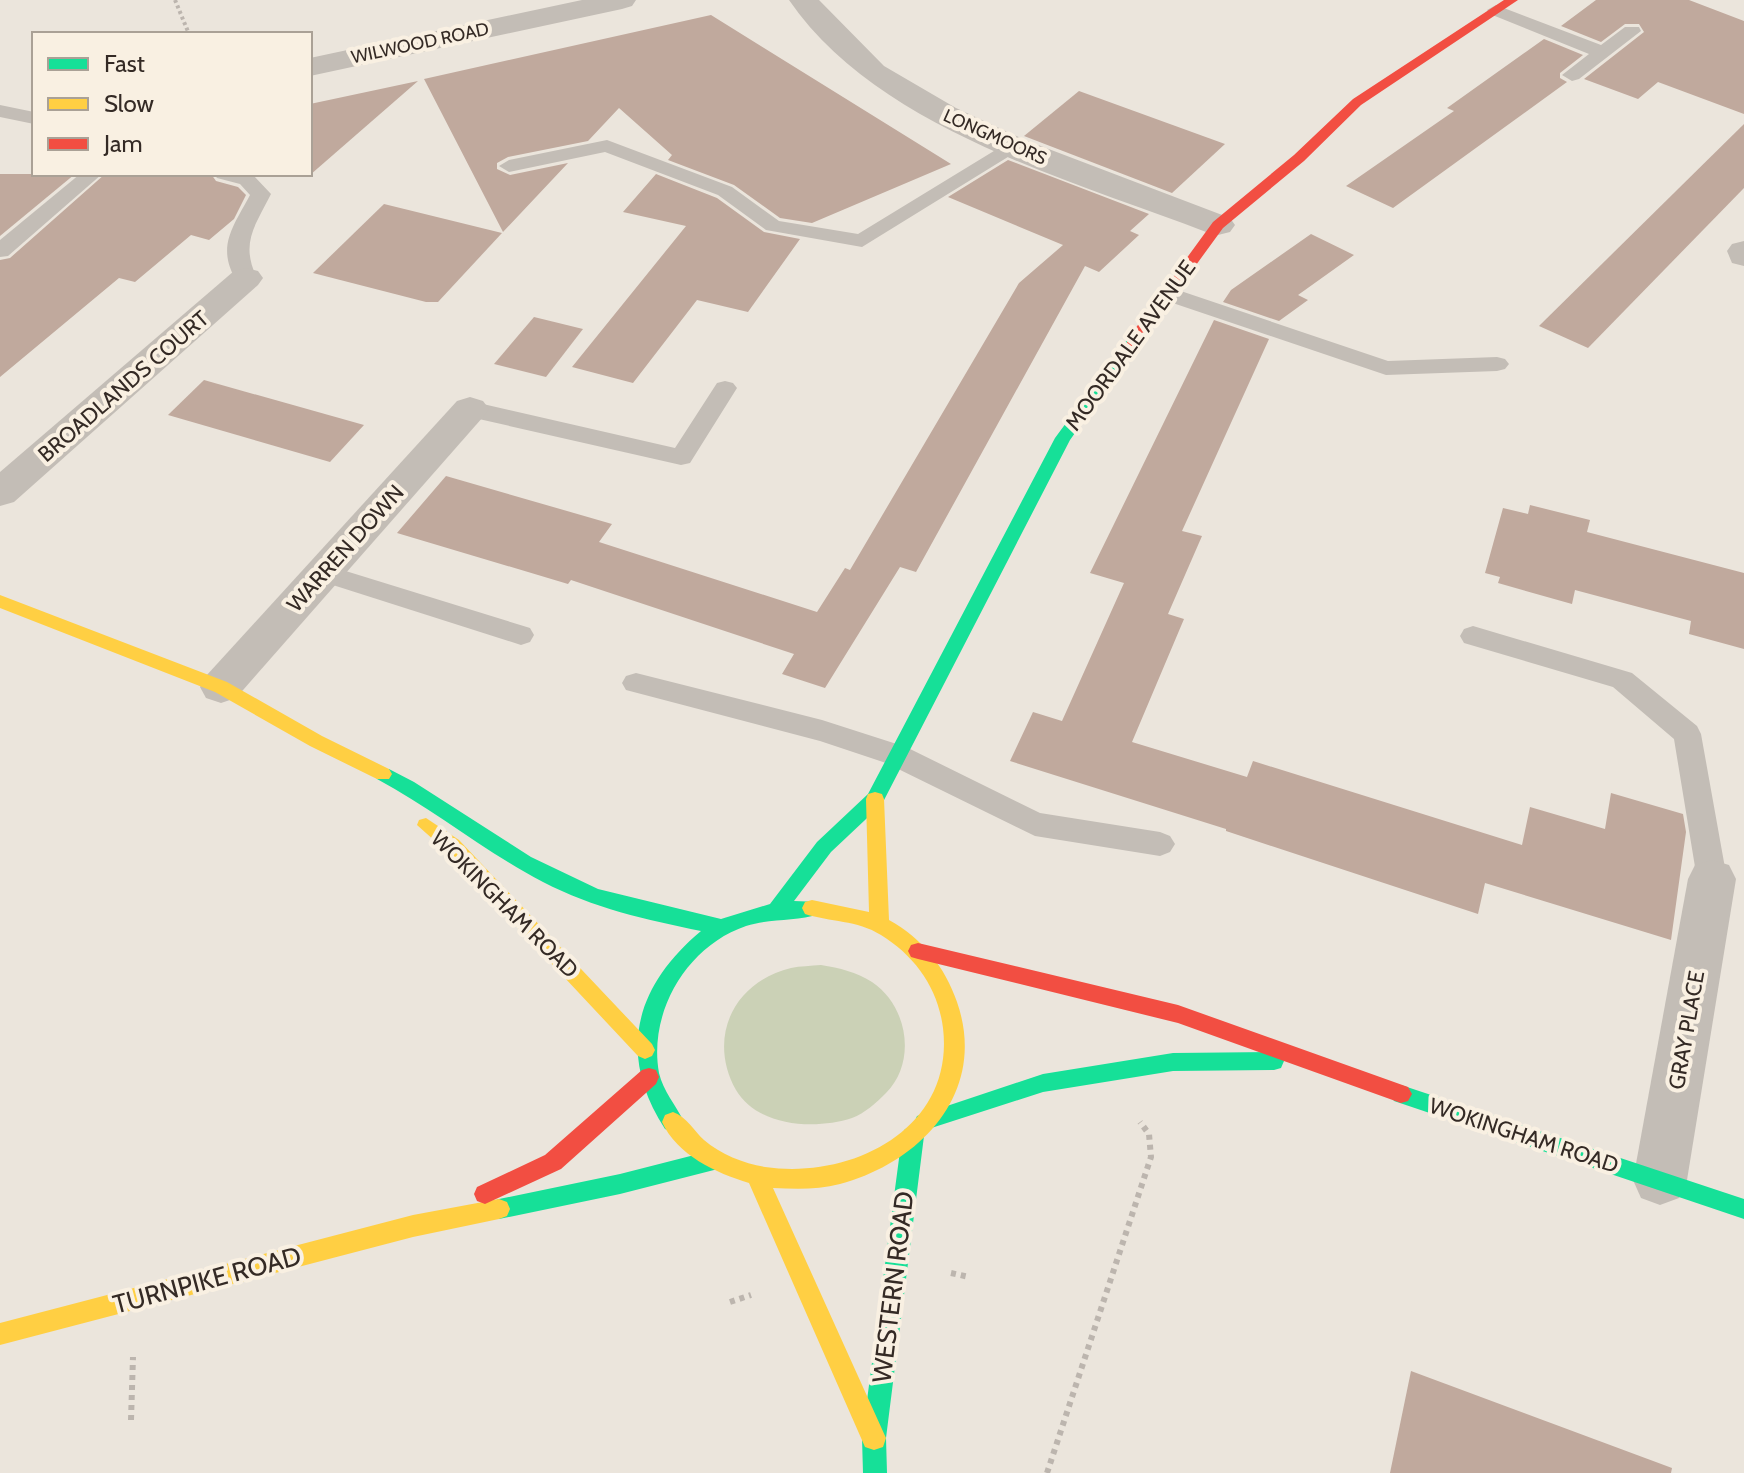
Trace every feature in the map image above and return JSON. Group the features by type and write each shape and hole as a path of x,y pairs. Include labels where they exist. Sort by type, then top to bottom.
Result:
{"street":[{"name":"WILWOOD ROAD","path":"312,66 524,10 622,0"},
{"name":"LONGMOORS","path":"803,0 873,72 945,115 1014,147 1218,225"},
{"name":"MOORDALE AVENUE","path":"777,909 824,847 875,799 1063,438 1218,225 1299,158 1357,102 1504,5"},
{"name":"BROADLANDS COURT","path":"0,493 246,278"},
{"name":"WARREN DOWN","path":"221,687 470,409"},
{"name":"WOKINGHAM ROAD","path":"0,601 221,687 316,741 406,785 514,856 574,888 642,911 723,928"},
{"name":"WOKINGHAM ROAD","path":"316,741 391,798"},
{"name":"MOORDALE AVENUE","path":"875,799 879,924"},
{"name":"WOKINGHAM ROAD","path":"415,817 452,845 645,1050"},
{"name":"GRAY PLACE","path":"1660,1180 1712,879"},
{"path":"812,908 847,913 879,924 918,951 941,981 954,1015 956,1052 947,1089 919,1130 868,1165 814,1180 757,1177 714,1160 684,1137 661,1110 649,1077 645,1050 650,1013 666,979 691,950 723,928 777,909 812,908"},
{"name":"WOKINGHAM ROAD","path":"918,951 1178,1014 1304,1061 1744,1209"},
{"name":"WOKINGHAM ROAD","path":"919,1130 1043,1083 1173,1062 1304,1061"},
{"name":"TURNPIKE ROAD","path":"413,1226 553,1162 649,1077"},
{"name":"WESTERN ROAD","path":"875,1473 874,1438 919,1130"},
{"name":"TURNPIKE ROAD","path":"0,1334 413,1226 620,1184 714,1160"},
{"name":"WESTERN ROAD","path":"757,1177 874,1438"}],"lane":[{"path":"1504,5 1602,52"},
{"path":"1572,75 1632,31"},
{"path":"0,111 32,118"},
{"path":"509,166 607,146 725,191 773,226 862,241 1014,147"},
{"path":"0,251 90,176"},
{"path":"232,176 247,180 261,194 239,236 237,259 246,278"},
{"path":"1166,293 1386,368 1497,364"},
{"path":"470,409 681,457 725,388"},
{"path":"323,573 521,635"},
{"path":"1473,636 1622,680 1687,734 1712,879"},
{"path":"636,683 822,731 896,755 1035,824 1160,844"}],"path":[{"path":"175,0 188,32"},
{"path":"1047,1473 1151,1157 1149,1134"},
{"path":"947,1273 969,1277"},
{"path":"730,1302 750,1295"},
{"path":"131,1420 133,1348"}],"green space":[{"path":"821,965 860,976 884,992 894,1005 904,1035 902,1066 886,1093 852,1118 821,1124 788,1122 758,1112 736,1090 724,1051 725,1032 740,999 754,986 771,975 791,968"}],"building":[{"path":"1596,0 1689,0 1744,21 1744,114 1658,82 1638,99 1584,79 1644,32 1639,24 1625,24 1601,42 1561,26"},
{"path":"711,15 951,164 812,223 780,218 734,185 668,160 672,155 619,108 588,141 508,157 497,163 497,169 510,175 568,163 503,232 424,79"},
{"path":"1544,39 1583,55 1560,73 1560,78 1567,82 1393,208 1346,186 1454,111 1447,108"},
{"path":"418,81 312,173 312,104"},
{"path":"1079,91 1225,144 1172,193 1024,136"},
{"path":"1744,124 1744,188 1588,348 1539,326"},
{"path":"1008,160 1149,214 1130,231 1139,235 1099,272 1085,266 916,572 900,567 825,688 782,674 794,654 571,580 568,584 397,533 446,476 612,524 599,542 817,612 845,568 850,570 1019,283 1063,245 948,197"},
{"path":"0,174 73,176 0,236"},
{"path":"656,174 717,198 764,232 800,239 748,312 697,300 633,383 572,367 686,226 623,212"},
{"path":"103,176 212,176 216,181 238,187 246,195 234,219 209,240 191,235 135,282 119,278 0,377 0,260 10,258"},
{"path":"384,204 502,233 438,302 426,302 313,273"},
{"path":"1311,234 1354,255 1298,295 1308,300 1279,321 1223,302 1231,290"},
{"path":"534,317 583,329 546,377 494,364"},
{"path":"1214,320 1269,339 1182,531 1202,536 1168,614 1184,619 1132,742 1247,777 1253,761 1522,845 1530,807 1605,829 1611,793 1683,814 1686,832 1671,940 1485,883 1478,914 1226,829 1010,761 1033,712 1062,721 1124,583 1090,573"},
{"path":"204,380 364,425 330,462 168,415"},
{"path":"1530,505 1590,520 1587,532 1744,573 1744,649 1689,634 1691,621 1575,590 1572,604 1498,583 1500,577 1485,573 1503,508 1528,514"},
{"path":"1411,1371 1672,1468 1671,1473 1390,1473"}],"traffic: fast":[{"path":"777,909 824,847 875,799 1063,438 1132,343"},
{"path":"383,774 431,801 524,862 574,888 629,907 723,928"},
{"path":"673,1122 653,1086 647,1050 649,1028 664,986 692,951 728,925 769,912 812,908"},
{"path":"925,1123 1043,1083 1173,1062 1274,1061"},
{"path":"1401,1094 1744,1209"},
{"path":"875,1473 874,1438 913,1136"},
{"path":"499,1209 620,1184 714,1160"}],"traffic: slow":[{"path":"0,601 221,687 316,741 383,774"},
{"path":"875,799 879,924"},
{"path":"426,825 452,845 645,1050"},
{"path":"673,1122 698,1149 729,1167 764,1177 801,1180 838,1175 873,1163 905,1144 930,1118 944,1094 953,1068 955,1041 943,989 911,945 888,929 861,917 812,908"},
{"path":"757,1177 874,1438"},
{"path":"0,1334 413,1226 499,1209"}],"traffic: jam":[{"path":"1132,343 1218,225 1299,158 1357,102 1512,0"},
{"path":"918,951 1178,1014 1401,1094"},
{"path":"485,1194 553,1162 649,1077"}]}
